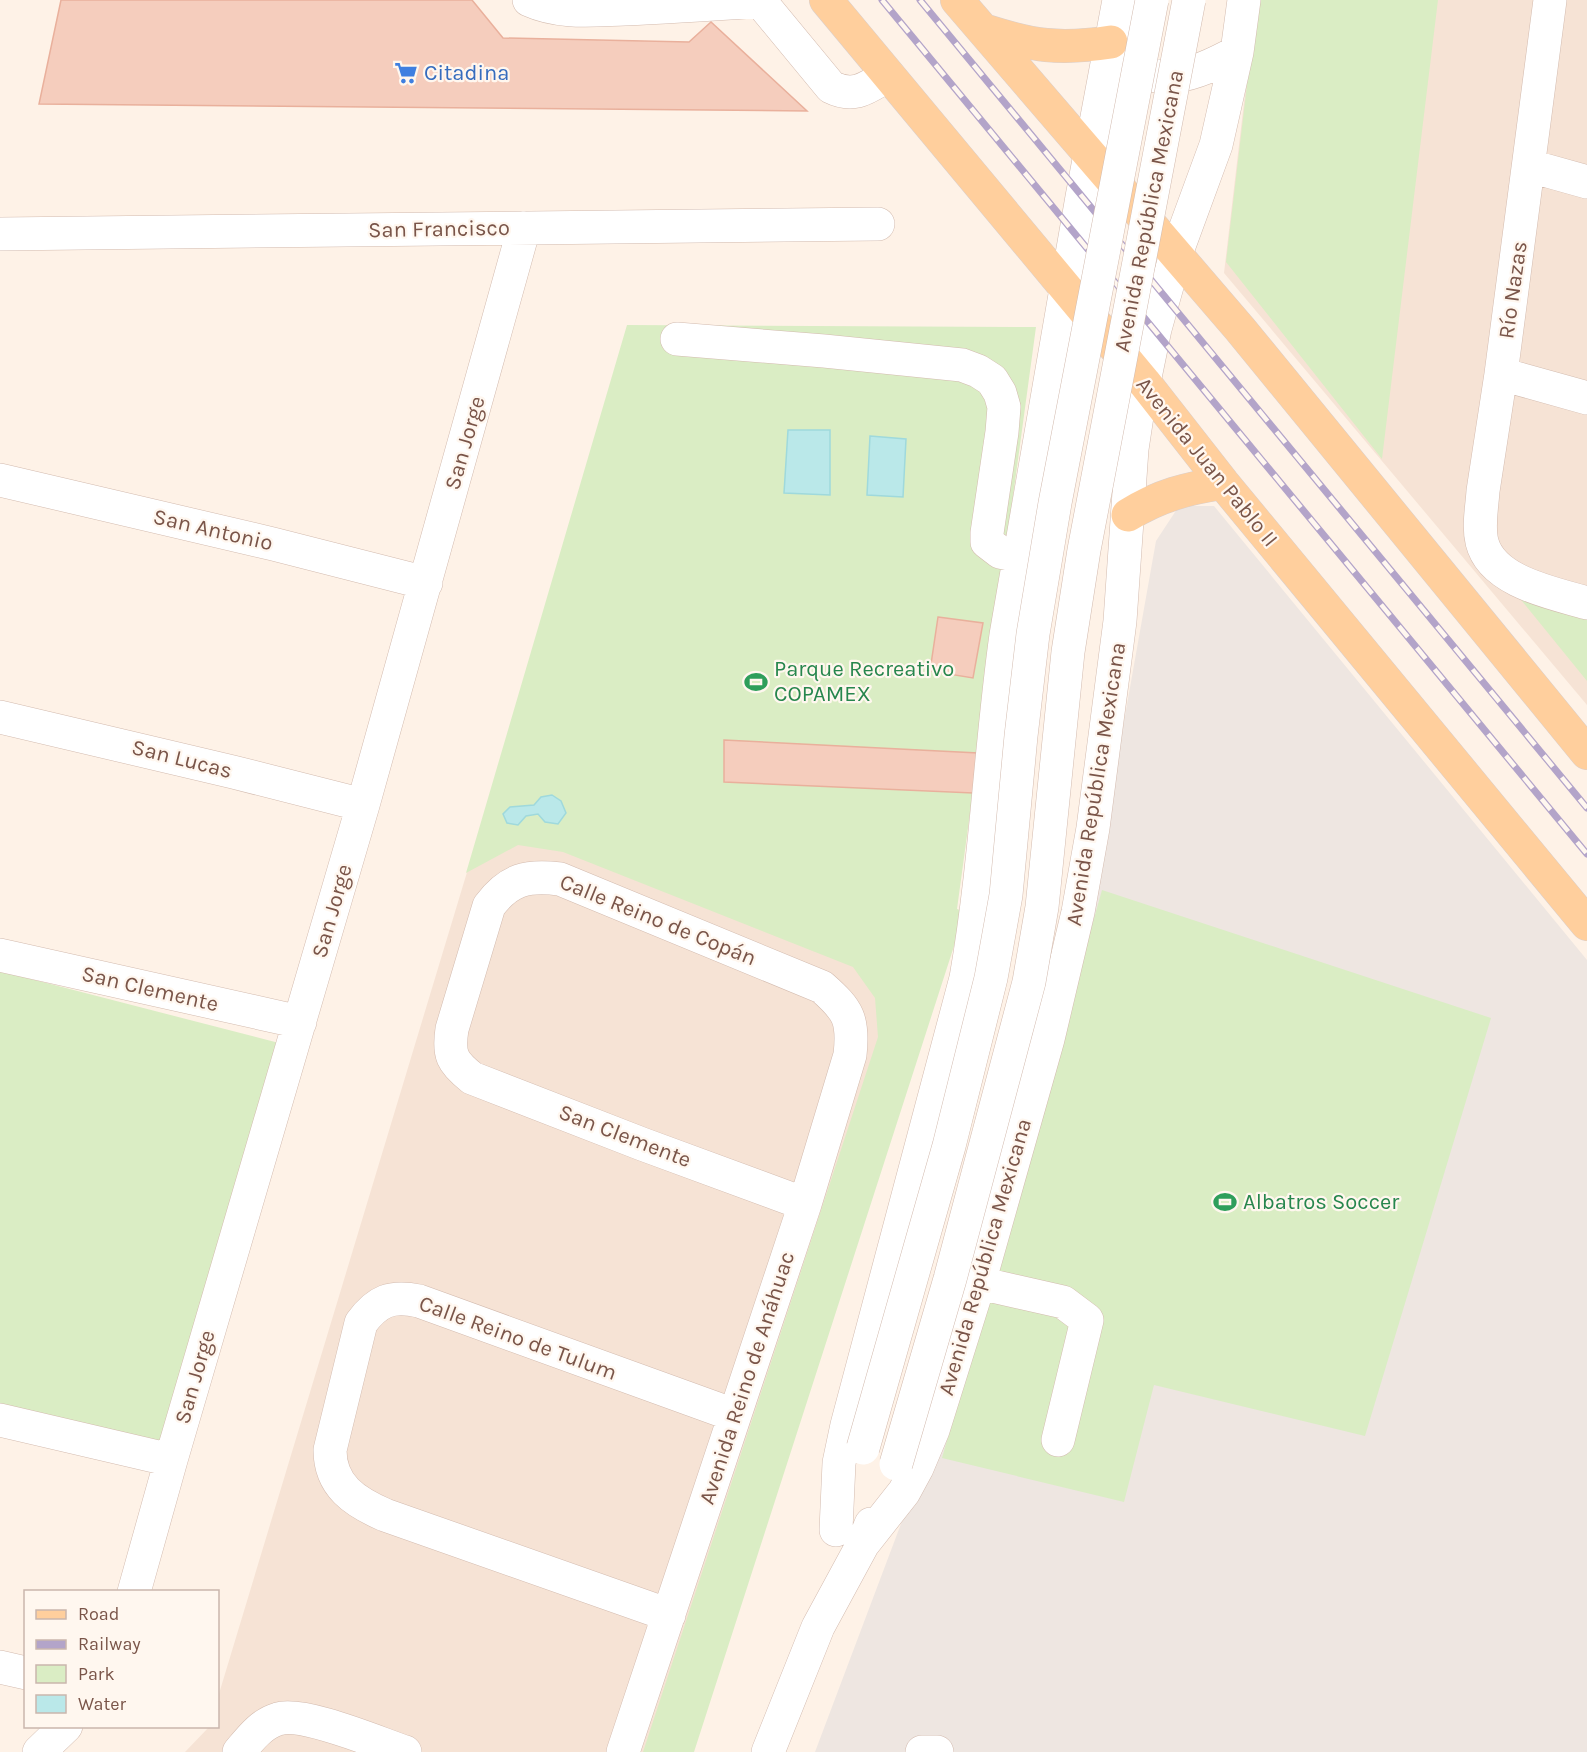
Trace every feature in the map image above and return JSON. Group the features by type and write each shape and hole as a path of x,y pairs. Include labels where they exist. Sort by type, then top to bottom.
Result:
{"main road":[{"name":"Avenida Juan Pablo II","path":"826,0 1144,382 1223,483 1587,924"},
{"path":"959,1 1240,329 1587,753"},
{"path":"983,30 1021,42 1109,51"},
{"path":"1127,530 1149,502 1174,492 1223,483"}],"street":[{"path":"529,0 549,8 568,10 648,4 765,0"},
{"name":"Avenida República Mexicana","path":"849,1537 839,1463 847,1425 966,978 978,903 1001,670 1021,542 1119,0"},
{"name":"Avenida República Mexicana","path":"768,1752 818,1627 849,1537 863,1448 948,1146 992,978 1006,895 1033,634 1055,503 1152,0"},
{"name":"Avenida República Mexicana","path":"849,1537 896,1464 953,1268 1029,982 1042,907 1068,651 1084,550 1189,0"},
{"name":"Avenida República Mexicana","path":"849,1537 904,1492 933,1430 979,1283 1048,1039 1078,912 1103,755 1120,621 1132,450 1144,382 1155,329 1176,254 1216,145 1237,52 1244,0"},
{"name":"Río Nazas","path":"1550,0 1530,166 1480,523 1482,543 1490,558 1504,573 1538,588 1587,603"},
{"path":"760,1 831,87 847,93 856,92 888,75"},
{"path":"1109,51 1129,70 1150,75 1179,77 1206,70 1237,52"},
{"path":"1530,166 1587,182"},
{"name":"San Francisco","path":"0,234 878,224"},
{"name":"San Jorge","path":"135,1590 363,805 525,228"},
{"path":"677,339 962,365 978,371 992,380 1000,393 1004,407 987,542 1000,552 1021,542 1042,521 1069,519 1127,530"},
{"path":"1501,374 1587,398"},
{"name":"San Antonio","path":"0,480 273,544 426,583"},
{"name":"San Lucas","path":"0,717 363,805"},
{"name":"Calle Reino de Copán","path":"452,1058 449,1045 452,1029 489,906 499,893 513,882 528,878 560,879 822,987 840,1003"},
{"name":"San Clemente","path":"0,955 300,1022"},
{"name":"Avenida Reino de Anáhuac","path":"623,1752 805,1204 850,1055 852,1034 848,1017 840,1003"},
{"name":"San Clemente","path":"452,1058 459,1068 472,1078 805,1204"},
{"path":"979,1283 1063,1302 1087,1320 1058,1440"},
{"name":"Calle Reino de Tulum","path":"669,1615 386,1515 363,1505 347,1491 334,1477 330,1464 330,1450 361,1323 370,1310 383,1302 402,1297 419,1301 734,1415"},
{"path":"0,1420 171,1460"},
{"path":"0,1667 24,1673"},
{"path":"239,1752 267,1724 280,1718 315,1721 405,1752"},
{"path":"39,1752 64,1728"},
{"path":"922,1752 938,1752"}],"shaded area":[{"path":"1256,0 1587,0 1587,705 1224,273"},
{"path":"1179,506 1214,506 1587,960 1587,1752 815,1752 942,1415 1107,817 1156,541"},
{"path":"503,753 965,912 675,1752 185,1752 208,1728 219,1728 219,1694"}],"green space":[{"path":"1257,0 1438,0 1382,459 1226,262"},
{"name":"Parque Recreativo COPAMEX","path":"627,325 1036,327 957,909 965,912 694,1752 643,1752 878,1037 875,998 853,967 563,852 518,845 466,873"},
{"path":"1509,585 1587,610 1587,681"},
{"name":"Albatros Soccer","path":"1102,890 1491,1018 1365,1436 1154,1385 1124,1502 942,1458"},
{"path":"0,971 279,1043 166,1443 0,1407"}],"water":[{"path":"788,430 830,430 830,495 784,493"},
{"path":"870,436 906,439 903,497 867,495"},
{"path":"552,795 561,801 566,813 558,824 545,822 538,814 526,816 518,825 507,823 503,814 510,807 534,805 541,797"}],"building":[{"name":"Citadina","path":"61,0 472,0 503,38 689,42 711,22 807,111 39,104"},
{"path":"938,617 983,623 973,678 930,671"},
{"path":"724,740 978,753 973,793 724,782"}],"railway":[{"path":"882,0 1587,854"},
{"path":"920,0 1587,808"}],"place":[{"name":"Citadina","path":"406,73"},
{"name":"Parque Recreativo COPAMEX","path":"756,682"},
{"name":"Albatros Soccer","path":"1225,1202"}]}
